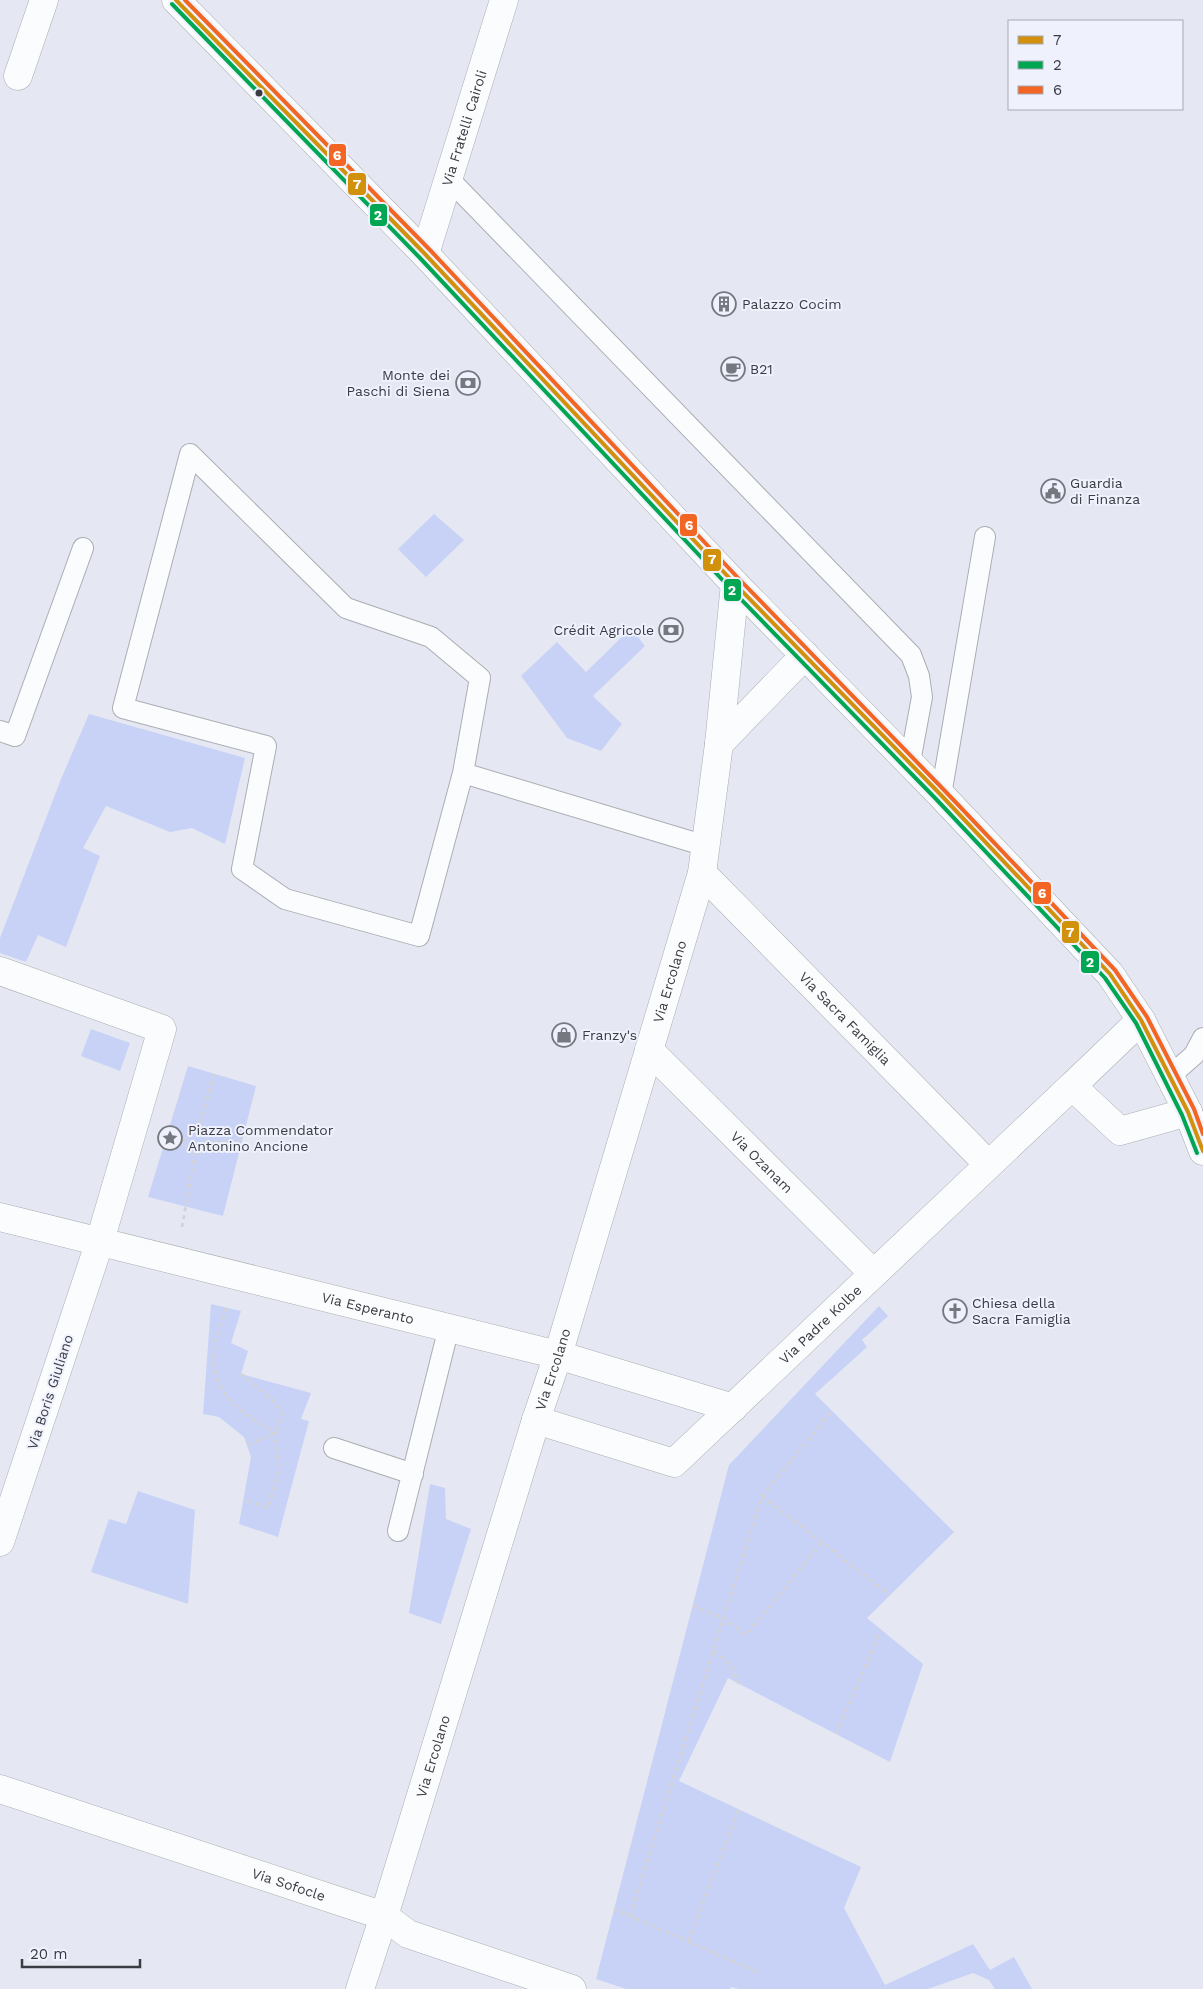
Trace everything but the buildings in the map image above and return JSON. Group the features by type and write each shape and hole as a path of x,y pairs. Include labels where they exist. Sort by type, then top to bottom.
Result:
{"street":[{"path":"18,76 44,0"},
{"name":"Via Fratelli Cairoli","path":"425,254 504,0"},
{"path":"188,5 735,584 942,795 1110,974 1141,1020 1188,1112 1203,1151"},
{"name":"Via Ercolano","path":"360,1989 536,1420 558,1355 702,872 719,744 735,584"},
{"path":"719,744 805,655"},
{"name":"Via Sacra Famiglia","path":"702,872 988,1164"},
{"name":"Via Boris Giuliano","path":"0,971 162,1029 100,1241 0,1542"},
{"name":"Via Padre Kolbe","path":"536,1420 674,1463 1141,1020"},
{"name":"Via Ozanam","path":"649,1050 874,1272"},
{"path":"1072,1086 1120,1131 1188,1112"},
{"name":"Via Esperanto","path":"0,1217 558,1355 733,1408"},
{"name":"Via Sofocle","path":"0,1789 384,1916 408,1934 572,1989"}],"lane":[{"path":"448,178 911,655 919,676 922,697 910,762"},
{"path":"190,454 346,608 432,637 480,678 463,773 419,936 284,899 242,869 266,746 123,708 190,454"},
{"path":"942,795 985,537"},
{"path":"0,731 15,736 83,548"},
{"path":"463,773 706,846"},
{"path":"1170,1076 1194,1055 1203,1038"},
{"path":"398,1531 449,1327"},
{"path":"334,1448 413,1474"}],"path":[{"path":"198,1131 214,1074"},
{"path":"198,1131 202,1133 206,1142 204,1149 195,1154 185,1149 183,1142 188,1132 198,1131"},
{"path":"167,1134 184,1138"},
{"path":"206,1142 242,1140"},
{"path":"177,1260 195,1154"},
{"path":"226,1308 215,1346 214,1372 223,1394 239,1409 275,1434"},
{"path":"241,1374 275,1402 283,1415 275,1434 279,1470 268,1508 244,1499"},
{"path":"630,1916 762,1496 832,1411"},
{"path":"247,1445 275,1434"},
{"path":"762,1496 890,1595"},
{"path":"692,1606 723,1618 746,1635 822,1542"},
{"path":"836,1734 881,1630"},
{"path":"713,1651 731,1665 738,1684"},
{"path":"688,1941 739,1809"},
{"path":"614,1909 760,1973"}],"shaded area":[{"path":"434,514 464,540 426,577 398,549"},
{"path":"631,628 645,646 593,696 622,724 601,751 567,738 521,676 557,642 586,672"},
{"path":"89,714 245,758 225,844 192,828 170,832 106,806 83,848 100,856 66,947 38,935 26,962 0,953 0,938 61,779"},
{"path":"91,1029 130,1043 120,1071 81,1056"},
{"path":"188,1066 256,1086 223,1216 148,1197"},
{"path":"211,1304 241,1311 231,1343 248,1351 241,1374 311,1393 301,1419 309,1421 278,1537 239,1524 251,1457 244,1437 219,1417 203,1414"},
{"path":"879,1306 888,1316 862,1340 867,1347 815,1394 954,1532 867,1618 923,1664 890,1762 728,1678 679,1781 861,1867 844,1908 885,1985 973,1944 990,1970 1014,1957 1032,1989 995,1989 989,1980 973,1973 928,1989 739,1989 731,1987 730,1989 626,1989 596,1979 729,1465"},
{"path":"430,1484 445,1488 446,1519 471,1529 441,1624 409,1613"},
{"path":"138,1491 195,1510 188,1604 91,1572 109,1519 126,1524"}],"transit line":[{"name":"7","path":"176,0 425,254 735,584 941,795 1110,974 1141,1020 1188,1112 1203,1151"},
{"name":"6","path":"185,0 430,250 740,580 945,791 1115,970 1147,1017 1194,1109 1203,1134"},
{"name":"2","path":"172,4 420,258 730,588 936,799 1105,978 1136,1023 1182,1115 1197,1153"}],"place":[{"name":"Palazzo Cocim","path":"724,304"},
{"name":"B21","path":"733,369"},
{"name":"Monte dei Paschi di Siena","path":"468,383"},
{"name":"Guardia di Finanza","path":"1053,491"},
{"name":"Crédit Agricole","path":"671,630"},
{"name":"Franzy's","path":"564,1035"},
{"name":"Piazza Commendator Antonino Ancione","path":"170,1138"},
{"name":"Chiesa della Sacra Famiglia","path":"955,1311"}]}
